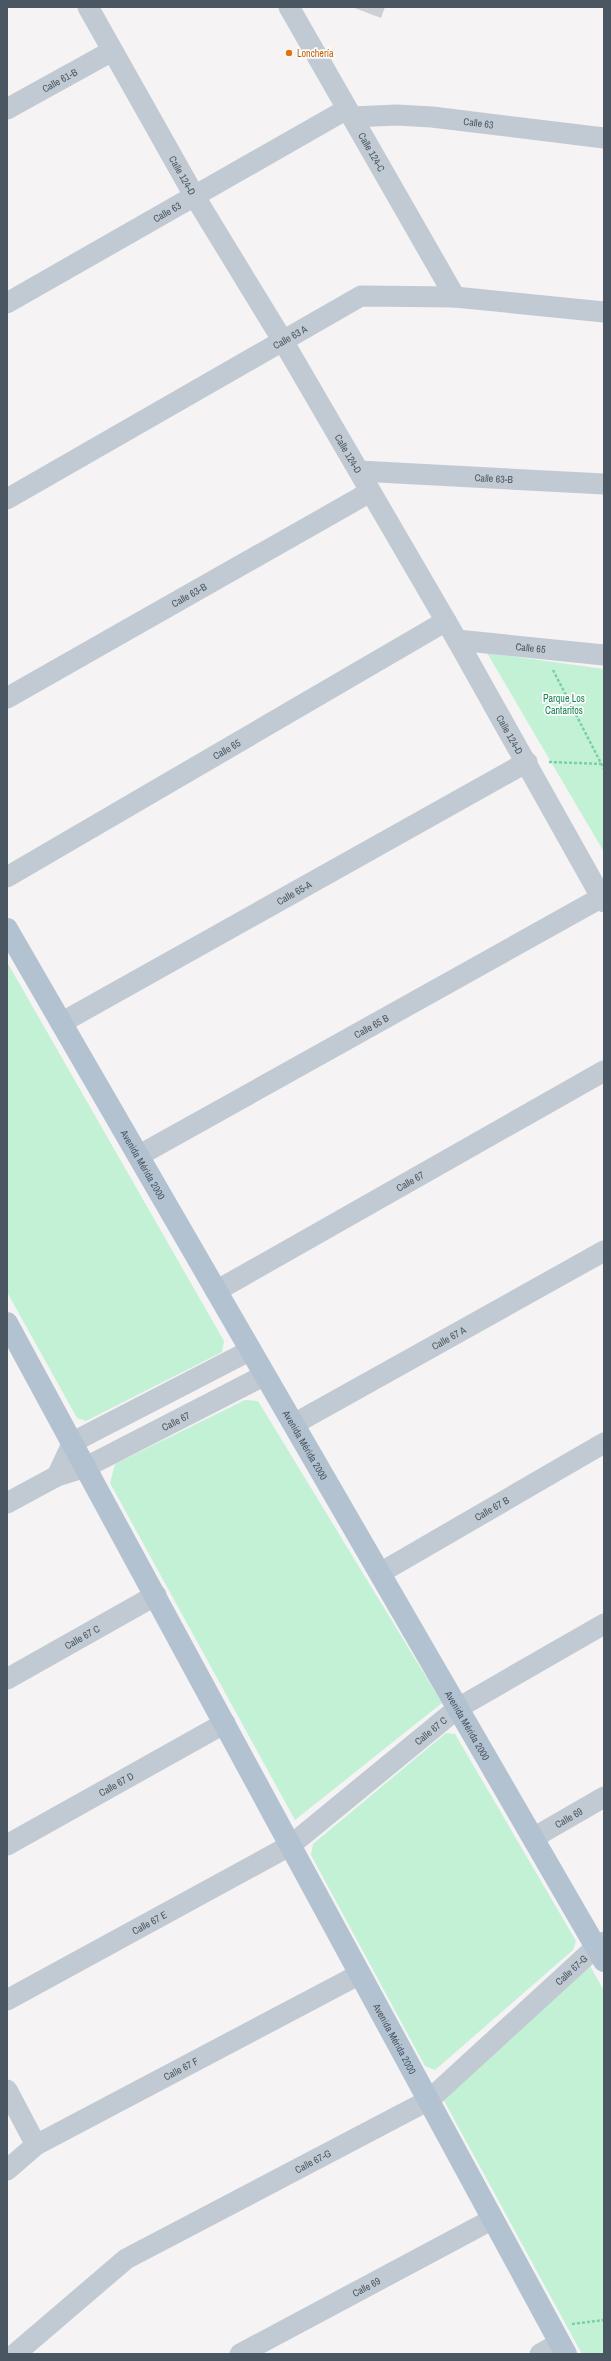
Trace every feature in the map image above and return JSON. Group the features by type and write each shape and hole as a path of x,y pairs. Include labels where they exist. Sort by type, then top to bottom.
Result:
{"main road":[{"name":"Avenida Mérida 2000","path":"7,929 533,1838 601,1950"},
{"name":"Avenida Mérida 2000","path":"8,1328 73,1442 559,2341"}],"street":[{"name":"Calle 124-D","path":"88,7 195,197 283,341 457,640 603,898"},
{"name":"Calle 124-C","path":"289,7 455,297"},
{"name":"Calle 61-B","path":"7,109 112,51"},
{"name":"Calle 63","path":"7,303 195,197 350,113 432,117 604,138"},
{"name":"Calle 63 A","path":"7,499 362,296 455,297 604,312"},
{"name":"Calle 63-B","path":"359,471 604,484"},
{"name":"Calle 63-B","path":"7,698 370,492"},
{"name":"Calle 65","path":"7,877 446,621"},
{"name":"Calle 65","path":"457,640 604,655"},
{"name":"Calle 65-A","path":"61,1022 527,762"},
{"name":"Calle 65 B","path":"138,1156 603,898"},
{"name":"Calle 67","path":"216,1291 604,1071"},
{"name":"Calle 67 A","path":"294,1424 604,1251"},
{"path":"57,1476 73,1442 251,1350"},
{"name":"Calle 67","path":"86,1467 265,1375"},
{"name":"Calle 67 B","path":"380,1573 604,1443"},
{"path":"7,1503 57,1476 86,1467"},
{"name":"Calle 67 C","path":"7,1679 156,1595"},
{"name":"Calle 67 C","path":"291,1845 458,1708 604,1624"},
{"name":"Calle 67 D","path":"7,1845 225,1723"},
{"name":"Calle 69","path":"533,1838 604,1797"},
{"name":"Calle 67 E","path":"7,2000 291,1845"},
{"name":"Calle 67-G","path":"15,2354 126,2259 429,2100 601,1950"},
{"name":"Calle 67 F","path":"7,2170 36,2145 360,1974"},
{"path":"7,2090 36,2145"},
{"name":"Calle 69","path":"240,2354 493,2219"},
{"path":"540,2354 559,2341"}],"path":[{"path":"542,648 603,763 604,769"},
{"path":"527,762 603,763"},
{"path":"559,2341 604,2320"}],"green space":[{"name":"Parque Los Cantaritos","path":"487,653 604,669 604,852"},
{"path":"7,962 224,1341 222,1352 86,1421 77,1418 7,1292"},
{"path":"245,1400 258,1401 442,1703 295,1820 110,1483 115,1464"},
{"path":"446,1733 455,1734 576,1941 573,1950 435,2070 425,2066 311,1855 313,1844"},
{"path":"589,1964 604,1991 604,2354 582,2354 442,2097"}],"building":[{"path":"352,7 385,7 381,18"}],"place":[{"name":"Lonchería","path":"289,53"}]}
